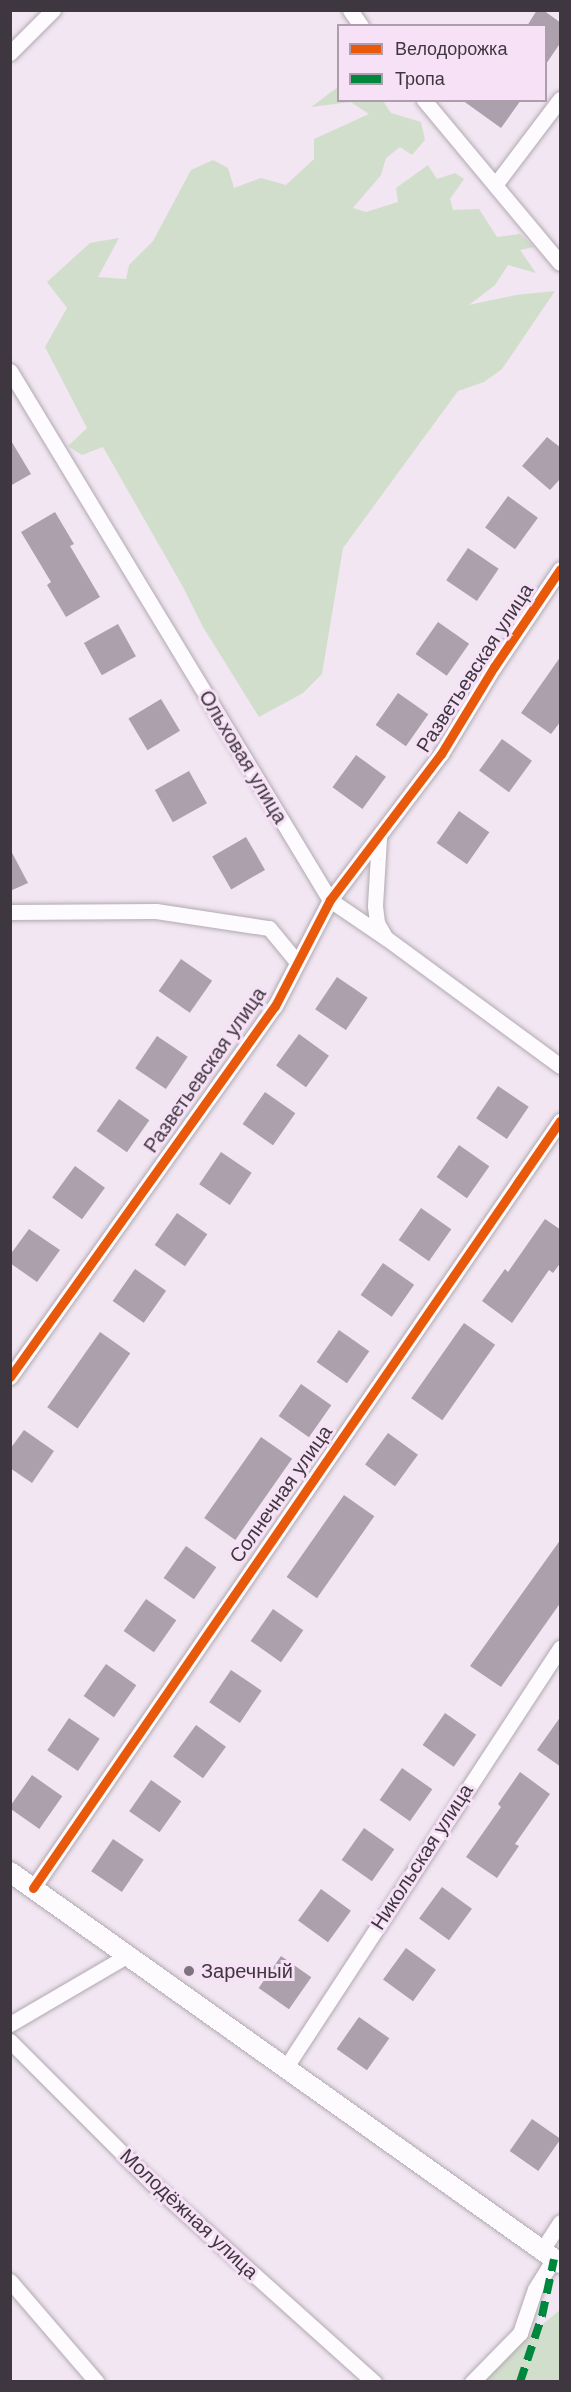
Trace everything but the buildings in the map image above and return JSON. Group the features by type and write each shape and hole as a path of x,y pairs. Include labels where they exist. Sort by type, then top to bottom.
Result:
{"street":[{"path":"10,53 53,10"},
{"path":"350,10 360,24"},
{"path":"495,185 561,99"},
{"path":"426,102 561,263"},
{"name":"Ольховая улица","path":"10,371 330,900 386,938 561,1066"},
{"name":"Разветьевская улица","path":"10,1377 275,1006 330,900 441,754 494,667 561,569"},
{"path":"379,838 375,906 377,923 386,938"},
{"path":"10,912 156,911 269,928 297,962"},
{"name":"Солнечная улица","path":"33,1888 561,1121"},
{"name":"Никольская улица","path":"285,2067 561,1648"},
{"path":"10,1872 552,2257"},
{"path":"10,2024 128,1955"},
{"name":"Молодёжная улица","path":"10,2041 151,2182 374,2382"},
{"path":"472,2382 520,2333 536,2289 552,2257 561,2222"},
{"path":"10,2281 97,2382"}],"green space":[{"path":"337,88 337,102 351,102 311,107"},
{"path":"351,102 384,102 391,113 421,122 425,140 412,155 400,147 386,158 381,175 353,208 366,212 398,202 396,188 428,165 437,179 455,173 464,179 450,199 453,210 479,209 497,237 520,234 534,247 520,250 536,273 508,265 495,285 469,305 516,295 555,291 502,369 484,382 458,391 343,548 322,674 303,693 259,717 203,627 183,587 103,447 82,455 68,446 87,428 45,347 67,308 47,282 90,243 119,238 98,277 126,279 129,265 153,241 191,170 213,160 228,168 234,188 261,178 286,185 314,159 314,139 369,114"},
{"path":"560,2310 560,2381 482,2382 519,2344"}],"marked path":[{"path":"520,2382 542,2316 554,2259"}],"cycle path":[{"path":"10,1377 275,1006 330,900 441,754 494,667 560,569"},
{"path":"33,1888 560,1121"}],"place":[{"name":"Заречный","path":"189,1971"}]}
